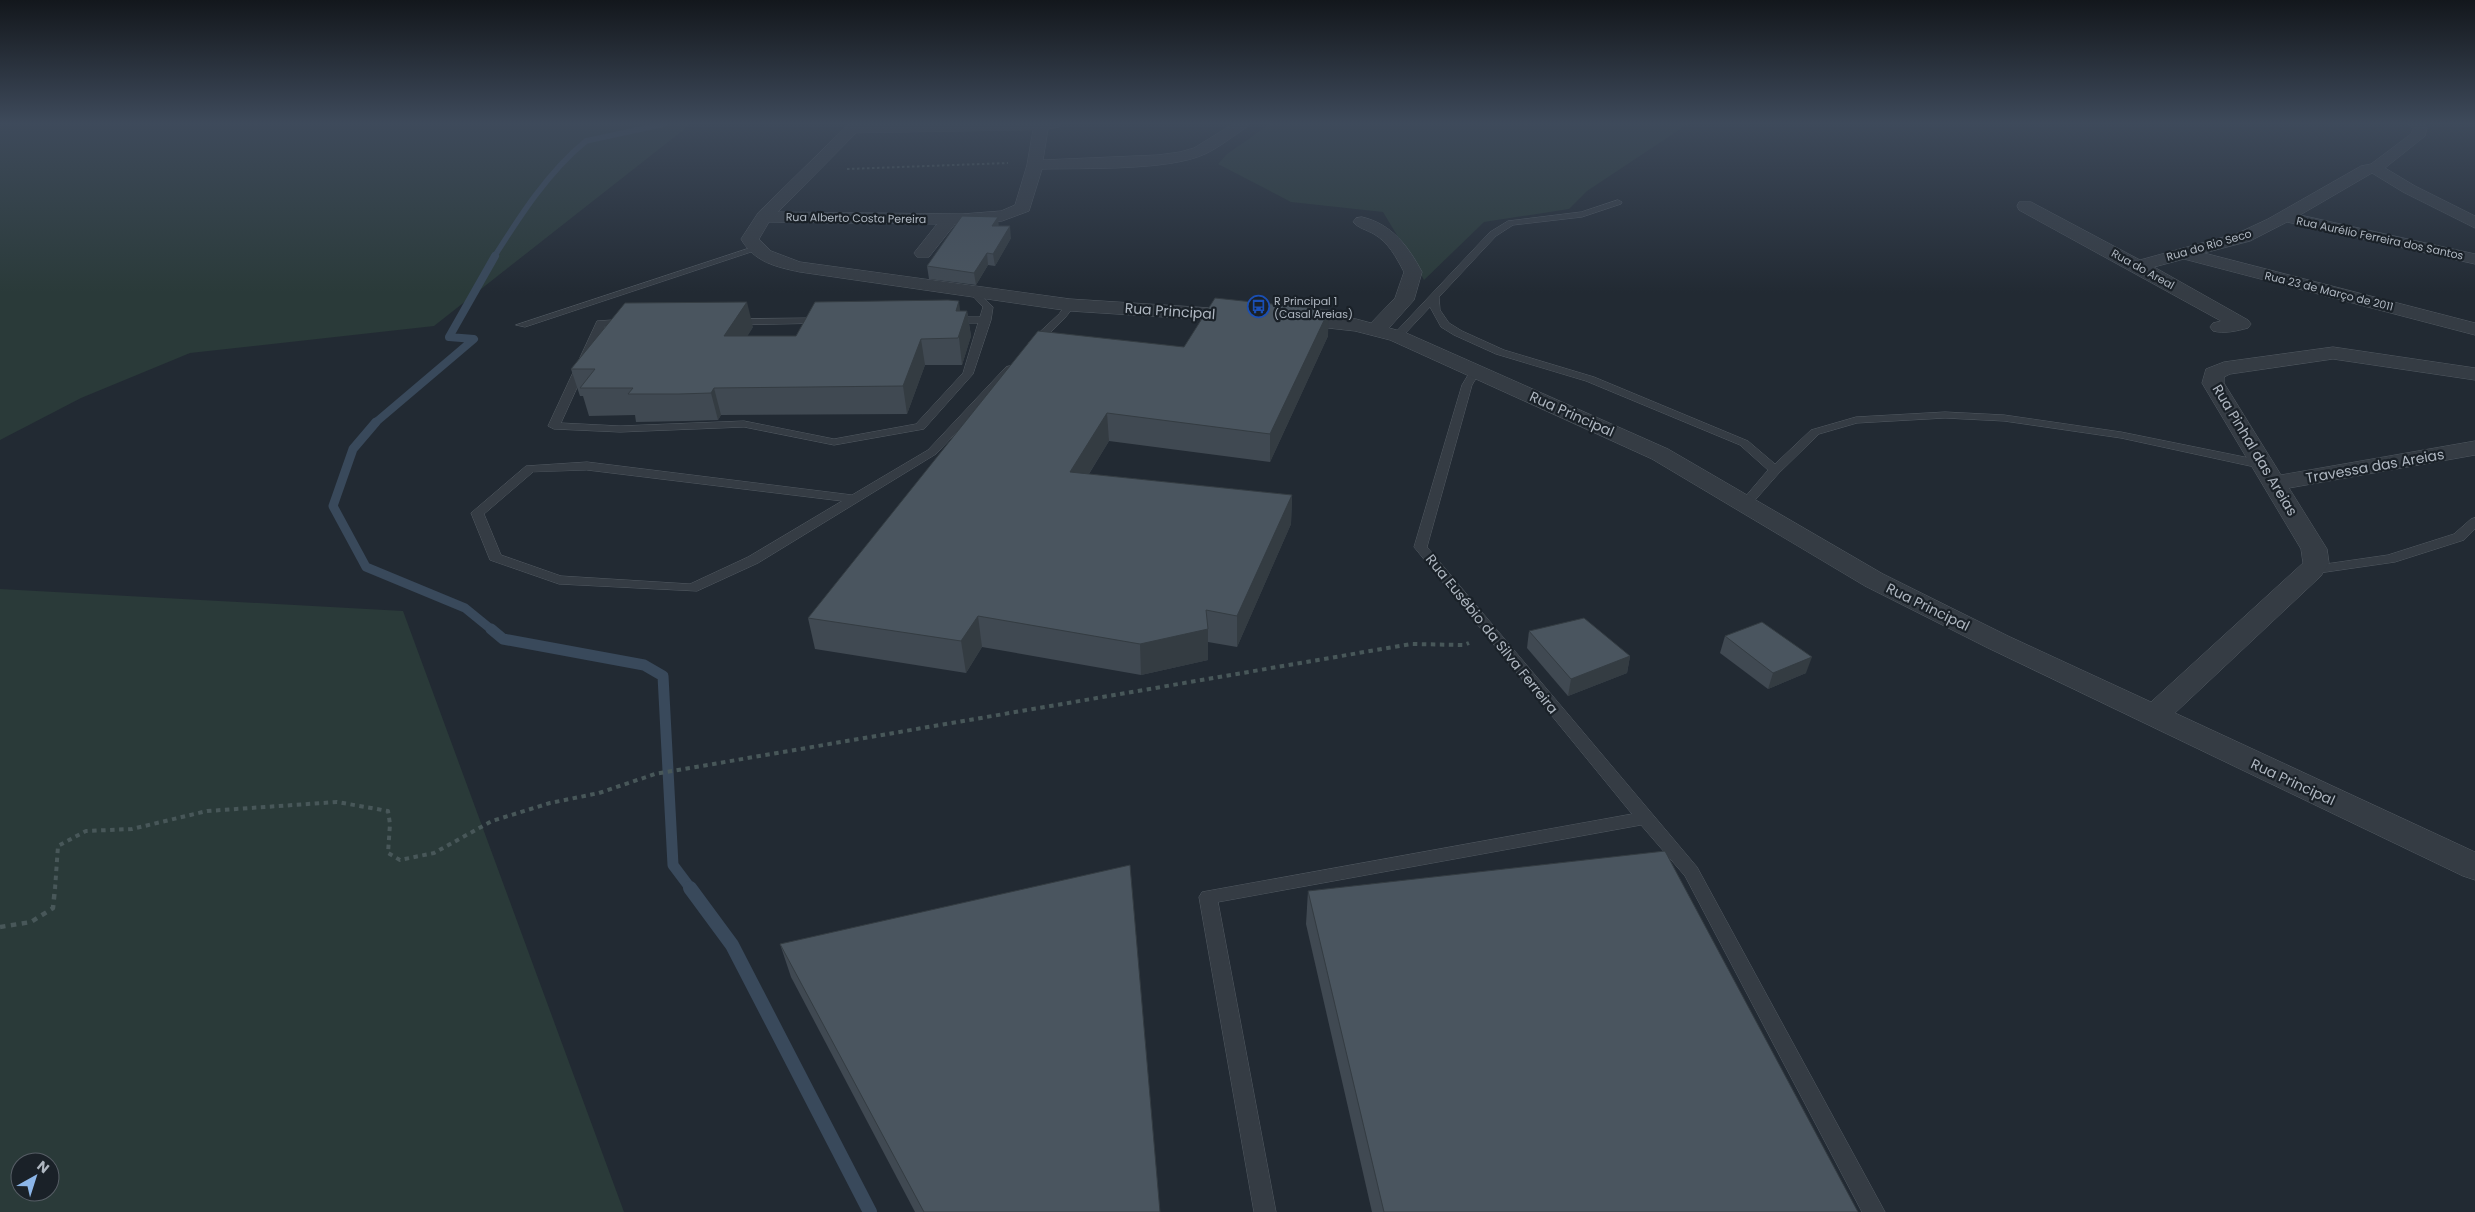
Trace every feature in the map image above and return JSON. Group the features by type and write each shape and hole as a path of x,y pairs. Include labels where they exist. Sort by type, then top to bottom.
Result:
{"street":[{"path":"756,249 750,239 752,234 764,217 799,181"},
{"name":"Rua Alberto Costa Pereira","path":"764,217 949,220 989,217 1020,209 1023,206 1030,181"},
{"name":"Rua do Rio Seco","path":"2138,266 2244,237 2286,217 2347,181"},
{"path":"2398,181 2475,223"},
{"name":"Rua do Areal","path":"2025,206 2138,266 2241,324 2220,327"},
{"name":"Rua Aurélio Ferreira dos Santos","path":"2286,217 2475,259"},
{"name":"Rua Alberto Costa Pereira","path":"923,253 949,220"},
{"path":"1362,222 1380,228 1390,235 1413,272 1404,300 1376,330"},
{"name":"Rua Principal","path":"756,249 775,259 800,267 975,293 1070,305 1338,322 1397,336 1660,454 1874,580 2154,716 2475,866"},
{"name":"Rua 23 de Março de 2011","path":"2184,253 2475,329"},
{"name":"Rua Pinhal das Areias","path":"2312,570 2316,563 2314,549 2213,383 2214,374 2218,370 2333,353 2475,374"},
{"name":"Travessa das Areias","path":"2270,474 2475,448"},
{"path":"2154,716 2312,570"}],"lane":[{"path":"1397,336 1493,234 1511,223 1582,214 1618,202"},
{"path":"521,325 756,249"},
{"path":"641,322 601,323 554,426 620,429 744,424 834,442 920,427 968,374 986,320 988,307 975,293"},
{"path":"1434,296 1434,310 1445,324 1458,333 1500,352 1590,378 1744,443 1774,470"},
{"path":"855,499 587,466 530,469 477,513 496,557 558,580 692,588 753,560 855,499 932,452 1062,316 1070,305"},
{"path":"936,320 986,320"},
{"path":"720,322 838,321"},
{"name":"Rua Eusébio da Silva Ferreira","path":"1475,372 1467,385 1420,547 1644,818 1691,872 1874,1212"},
{"path":"1745,504 1774,470 1815,432 1856,420 1944,415 2004,418 2121,434 2270,474"},
{"path":"2312,570 2390,559 2459,537 2475,522"},
{"path":"1265,1212 1208,897 1644,818"}],"path":[{"path":"0,927 31,922 53,908 58,846 86,831 102,832 132,829 208,811 337,802 388,811 390,824 388,853 400,860 434,853 492,821 550,803 599,793 655,774 1411,644 1464,644 1492,634"}],"shaded area":[{"path":"0,181 619,181 434,326 190,353 81,398 0,440"},
{"path":"1250,181 1603,181 1587,191 1569,209 1484,222 1424,280 1383,212 1291,202"},
{"path":"0,589 403,611 624,1212 0,1212"}],"building":[{"path":"962,216 998,217 992,226 1010,226 993,254 987,253 974,273 927,266"},
{"path":"1215,298 1329,310 1270,434 1107,413 1070,472 1292,495 1237,616 1206,610 1208,629 1140,644 978,616 961,641 808,618 1038,331 1184,347"},
{"path":"959,301 956,311 967,311 958,338 921,339 903,386 714,388 711,393 628,394 633,388 580,388 595,369 571,369 625,303 747,302 724,336 796,336 815,302"},
{"path":"1584,618 1630,656 1571,679 1529,631"},
{"path":"1762,622 1812,657 1773,673 1725,636"},
{"path":"1665,851 1858,1212 1384,1212 1308,891"},
{"path":"1130,865 1160,1212 924,1212 780,944"}],"waterway":[{"path":"494,257 547,181"},
{"path":"376,423 474,339 449,337 495,256"},
{"path":"376,423 353,449 333,506 366,567 465,608 492,630"},
{"path":"491,629 503,639 644,665 663,676 673,865 691,889"},
{"path":"690,888 732,945 870,1212"}],"place":[{"name":"R Principal 1 (Casal Areias)","path":"1258,307"}]}
